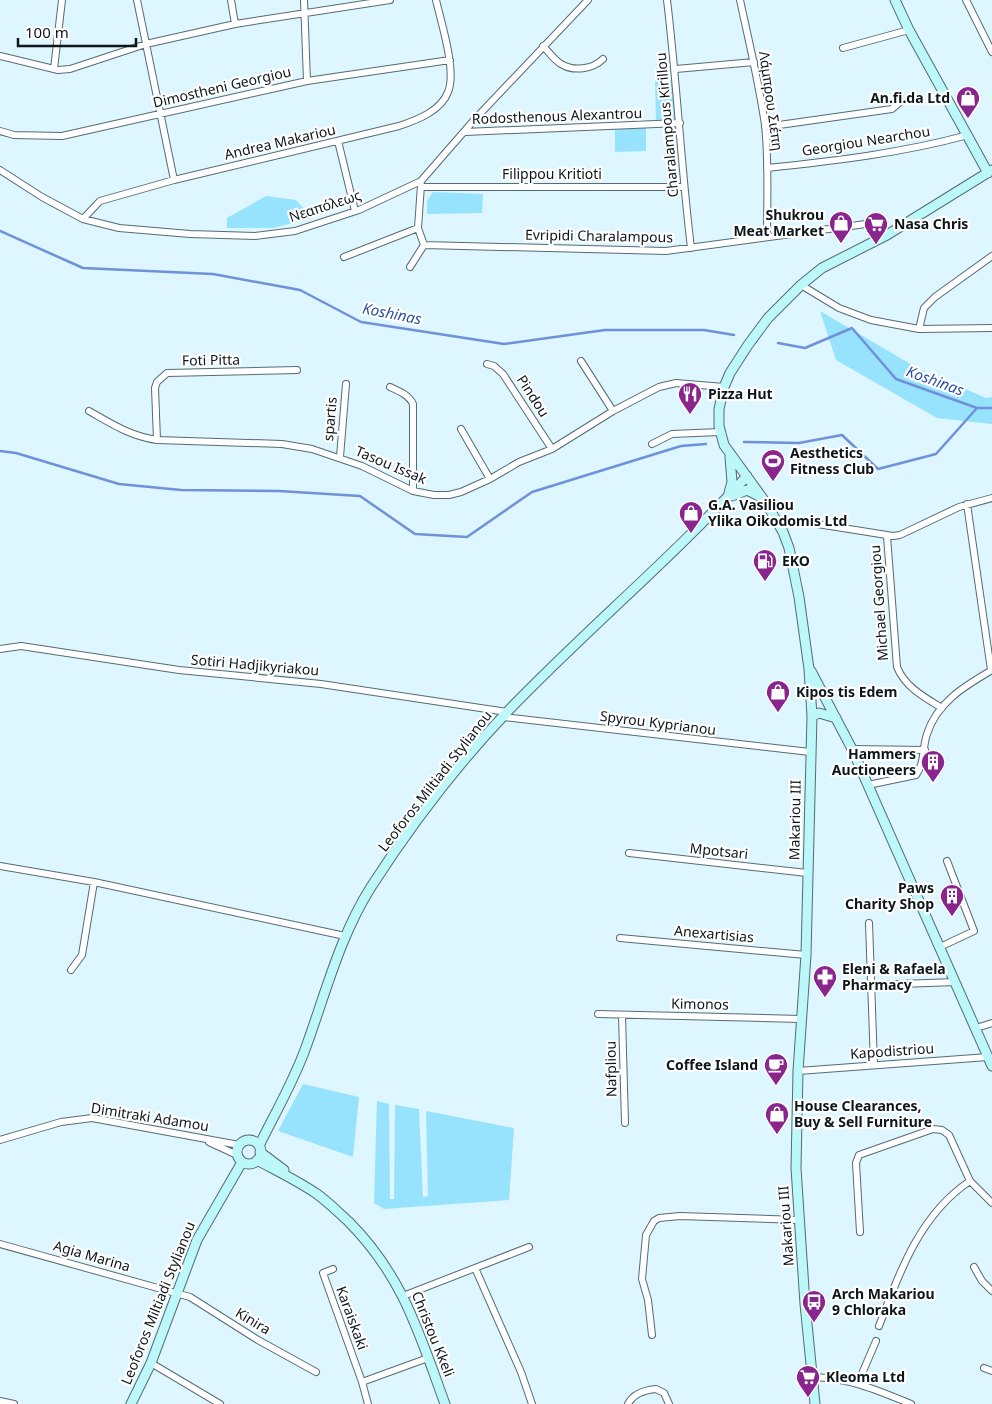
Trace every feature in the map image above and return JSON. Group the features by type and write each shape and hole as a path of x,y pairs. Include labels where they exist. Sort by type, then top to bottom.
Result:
{"main road":[{"path":"895,0 909,30 990,171"},
{"name":"Makariou III","path":"815,1404 796,1168 798,1071 806,955 812,716 809,669 801,604 793,563 783,532 763,498 729,453 720,432 719,409 724,387 734,366 768,318 801,285 822,268 887,235 990,171"},
{"path":"727,498 732,482 732,465 729,453"},
{"name":"Leoforos Miltiadi Stylianou","path":"131,1404 151,1363 197,1240 249,1151 280,1105 298,1067 345,936 370,888 456,772 505,714 677,549 747,476"},
{"path":"727,498 747,490 763,498"},
{"path":"809,669 852,749 992,1066"},
{"path":"812,716 819,713 836,718"},
{"name":"Christou Kkeli","path":"249,1151 317,1194 340,1214 370,1246 403,1296 411,1312 445,1404"}],"street":[{"path":"54,69 62,0"},
{"path":"137,0 174,180"},
{"path":"231,0 235,24"},
{"path":"304,0 307,81"},
{"path":"0,56 54,69 70,69 146,44 235,24 390,0"},
{"name":"Andrea Makariou","path":"83,219 100,201 174,180 399,126 414,121 430,112 441,103 449,91 450,60 436,0"},
{"name":"Νεαπόλεως","path":"0,170 42,198 83,219 119,228 190,234 255,236 295,231 355,211 421,184 543,46 588,0"},
{"name":"Charalampous Kirillou","path":"667,0 676,68 684,187 691,248"},
{"name":"Λάμπρου Σιέπη","path":"740,0 754,62 765,127 767,237"},
{"path":"966,0 992,52"},
{"path":"843,48 909,30"},
{"path":"543,46 562,65 582,69 597,65 603,59"},
{"name":"Dimostheni Georgiou","path":"0,131 14,135 62,136 307,81 450,60"},
{"path":"676,68 754,62"},
{"path":"765,127 892,108 900,103"},
{"name":"Rodosthenous Alexantrou","path":"465,132 680,124"},
{"name":"Georgiou Nearchou","path":"767,168 901,150 968,135"},
{"path":"338,141 355,211"},
{"path":"410,268 424,245 418,228 421,184"},
{"name":"Filippou Kritioti","path":"421,184 684,187"},
{"name":"Evripidi Charalampous","path":"424,245 666,251 873,224 879,226 887,235"},
{"path":"344,257 418,228"},
{"path":"919,329 924,308 935,297 992,256"},
{"path":"801,285 839,308 871,320 919,329 992,328"},
{"path":"582,361 613,410"},
{"name":"Pindou","path":"487,364 494,366 503,374 552,448"},
{"name":"Foti Pitta","path":"157,440 155,388 157,382 167,373 297,370"},
{"name":"spartis","path":"340,457 346,384"},
{"name":"Tasou Issak","path":"89,411 129,434 157,440 282,444 312,449 362,466 413,491 434,495 449,495 461,492 490,479 519,462 552,448 613,410 651,390 669,384 724,387"},
{"path":"390,387 411,399 413,404 413,491"},
{"path":"461,429 490,479"},
{"path":"652,444 672,434 720,432"},
{"path":"805,522 886,536 900,535 967,504 992,498"},
{"path":"868,785 916,775 921,768 927,734 942,708 954,694 992,670 967,504"},
{"name":"Michael Georgiou","path":"886,536 896,667 903,680 942,708"},
{"name":"Sotiri Hadjikyriakou","path":"0,649 21,646 179,670 321,684 505,714"},
{"name":"Spyrou Kyprianou","path":"505,714 810,752"},
{"path":"852,749 925,750"},
{"name":"Mpotsari","path":"629,853 807,873"},
{"path":"940,947 974,931 947,861"},
{"path":"0,866 94,882 345,936"},
{"path":"72,970 82,955 94,882"},
{"path":"869,923 874,1065"},
{"name":"Anexartisias","path":"620,938 806,955"},
{"path":"870,985 956,982"},
{"name":"Kimonos","path":"598,1014 801,1019"},
{"name":"Nafpliou","path":"622,1015 625,1123"},
{"path":"976,1028 992,1023"},
{"name":"Kapodistriou","path":"798,1071 988,1057"},
{"name":"Dimitraki Adamou","path":"0,1140 61,1122 92,1118 197,1137 249,1151"},
{"path":"860,1232 856,1163 859,1155 933,1129 942,1130 949,1135 970,1181 992,1203"},
{"path":"879,1326 900,1272 911,1250 939,1210 960,1188 970,1181"},
{"path":"652,1335 648,1300 642,1279 646,1235 654,1221 660,1218 680,1216 799,1220"},
{"name":"Agia Marina","path":"0,1244 177,1293"},
{"path":"403,1296 529,1247"},
{"path":"974,1267 982,1281 992,1291"},
{"path":"475,1268 522,1372 532,1404"},
{"name":"Karaiskaki","path":"333,1269 323,1274 362,1382 368,1404"},
{"name":"Kinira","path":"177,1293 190,1297 258,1340 316,1372"},
{"path":"858,1384 876,1341"},
{"path":"362,1382 428,1358"},
{"path":"151,1363 220,1404"},
{"path":"984,1368 992,1371"},
{"path":"812,1377 835,1378 858,1384 911,1404"},
{"path":"628,1404 632,1397 637,1394 656,1389 664,1393 670,1404"},
{"path":"0,1400 14,1404"}],"shaded area":[{"path":"655,81 673,82 675,120 656,120"},
{"path":"646,128 646,151 615,152 615,129"},
{"path":"433,192 483,194 482,213 427,214 427,201"},
{"path":"266,196 296,200 313,218 273,228 227,228 227,218"},
{"path":"820,311 919,369 986,398 992,397 992,424 937,418 836,360"},
{"path":"303,1084 359,1097 353,1157 278,1131"},
{"path":"377,1101 389,1104 390,1199 394,1199 395,1105 419,1109 423,1197 428,1196 426,1111 514,1128 509,1200 384,1209 374,1203"}],"waterway":[{"name":"Koshinas","path":"0,231 83,268 213,274 300,290 361,322 504,344 605,330 704,330 734,335"},
{"name":"Koshinas","path":"778,343 805,348 852,328 896,379 977,408 992,408"},
{"path":"744,442 799,443 842,435 878,469 936,454 977,408"},
{"path":"0,451 16,453 119,484 181,490 279,491 360,496 415,534 467,537 532,492 681,446 706,444"}],"place":[{"name":"An.fi.da Ltd","path":"968,119"},
{"name":"Shukrou Meat Market","path":"841,244"},
{"name":"Nasa Chris","path":"876,245"},
{"name":"Pizza Hut","path":"690,415"},
{"name":"Aesthetics Fitness Club","path":"773,482"},
{"name":"G.A. Vasiliou Ylika Oikodomis Ltd","path":"691,534"},
{"name":"EKO","path":"765,582"},
{"name":"Kipos tis Edem","path":"778,713"},
{"name":"Hammers Auctioneers","path":"933,783"},
{"name":"Paws Charity Shop","path":"952,917"},
{"name":"Eleni & Rafaela Pharmacy","path":"825,998"},
{"name":"Coffee Island","path":"776,1086"},
{"name":"House Clearances, Buy & Sell Furniture","path":"777,1135"},
{"name":"Arch Makariou 9 Chloraka","path":"814,1323"},
{"name":"Kleoma Ltd","path":"808,1398"}]}
